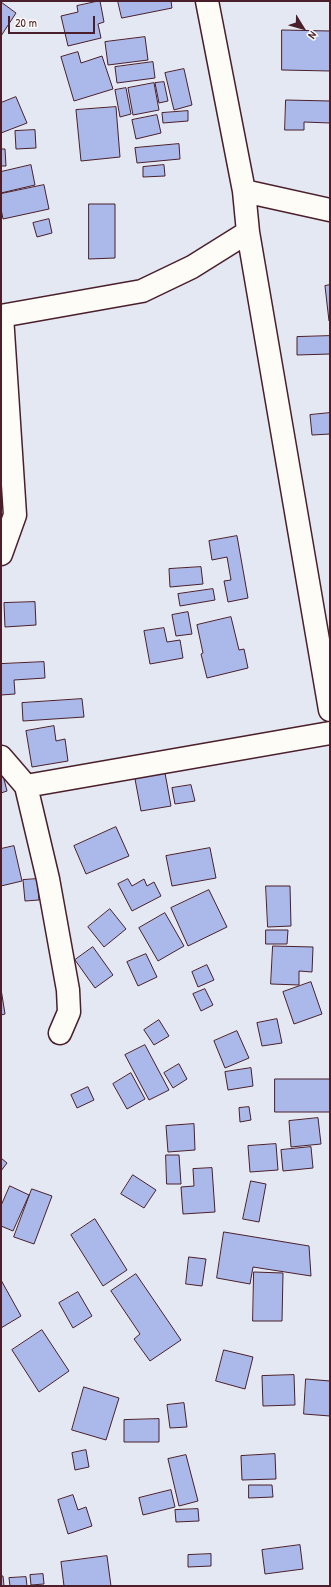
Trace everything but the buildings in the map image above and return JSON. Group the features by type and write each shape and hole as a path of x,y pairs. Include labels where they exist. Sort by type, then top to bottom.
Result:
{"street":[{"path":"207,1 244,191 248,232 330,710"},
{"path":"244,191 330,210"},
{"path":"1,554 15,515 1,316 142,291 192,267 248,232"},
{"path":"26,786 330,733"},
{"path":"1,757 26,786 48,879 68,990 68,1012 60,1033"}]}
